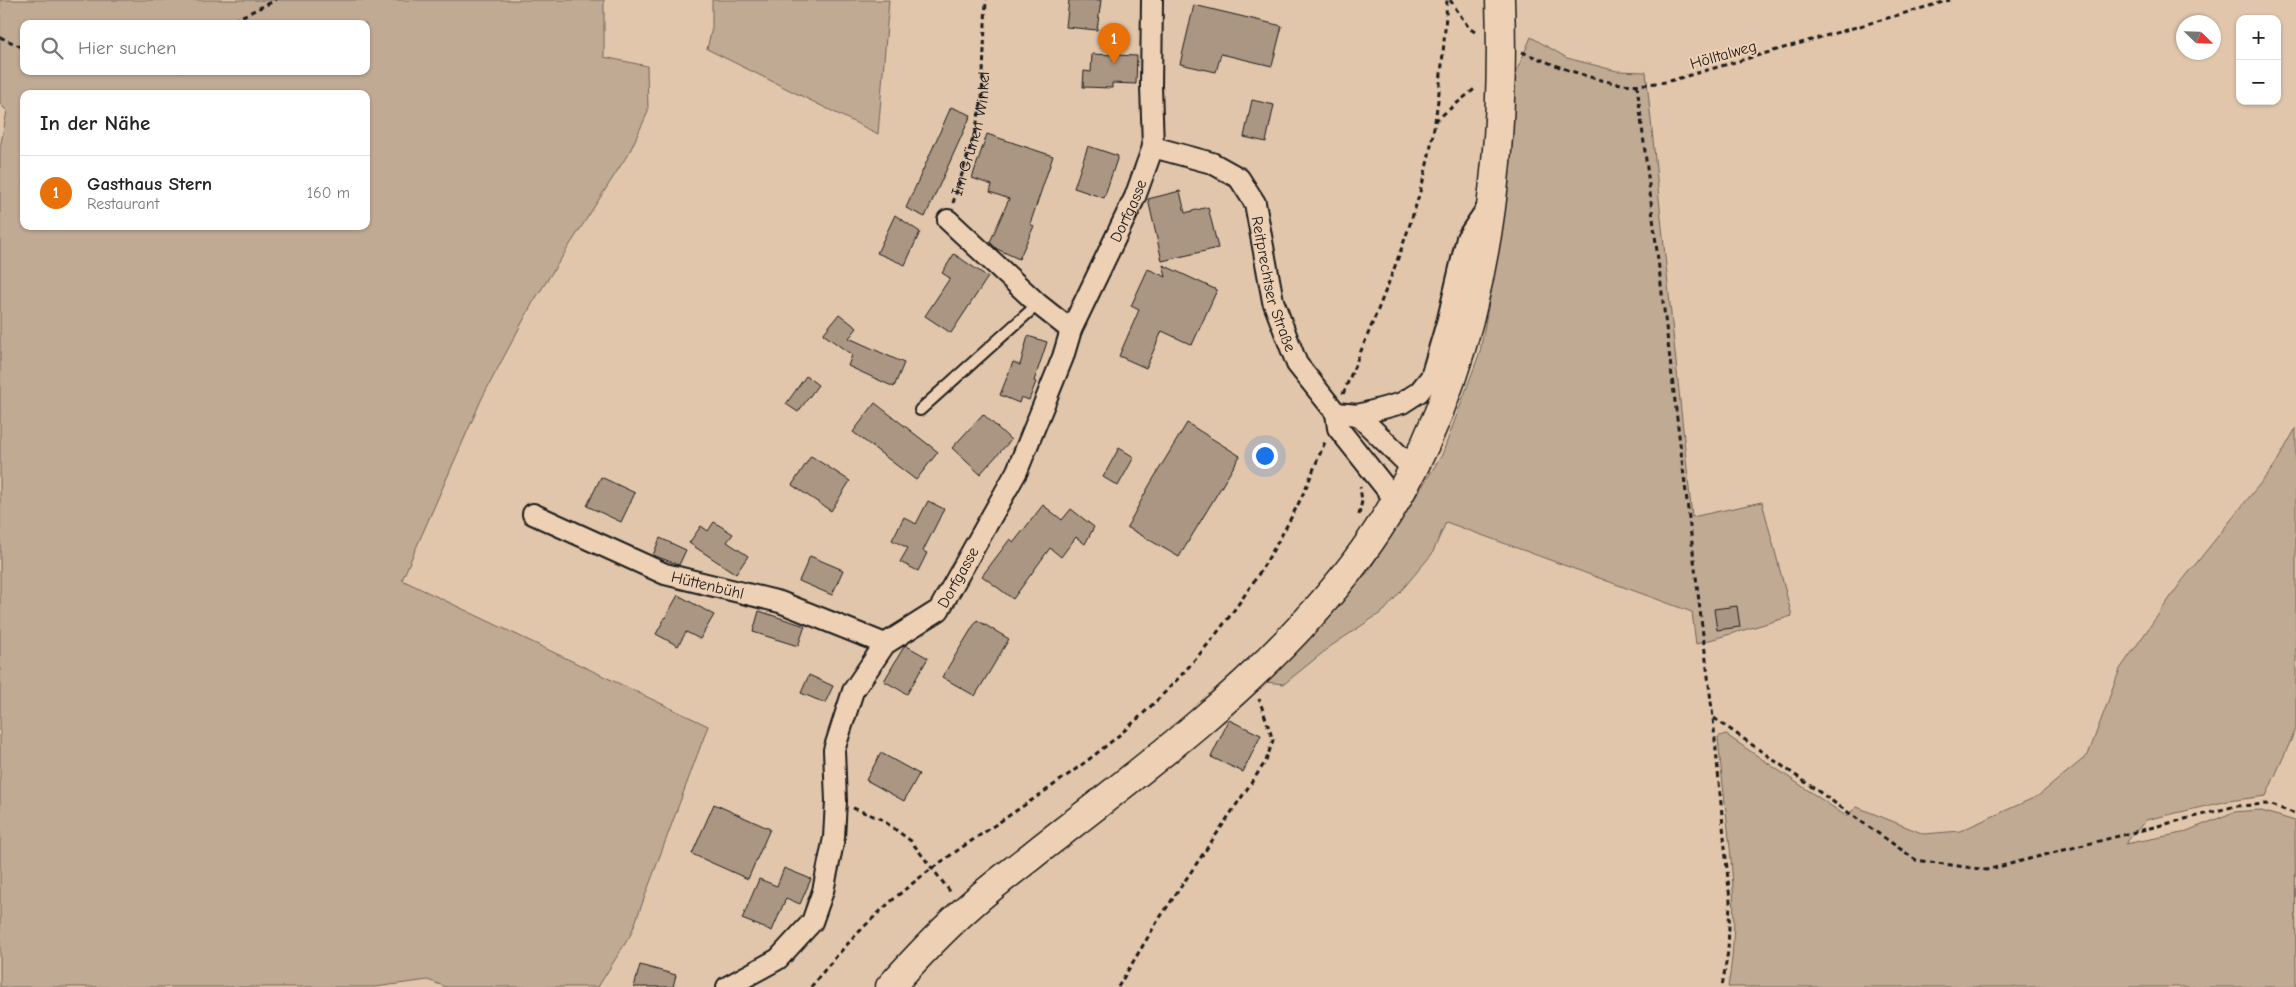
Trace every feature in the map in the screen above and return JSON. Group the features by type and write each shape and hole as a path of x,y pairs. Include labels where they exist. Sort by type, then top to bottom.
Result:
{"main road":[{"path":"890,987 928,945 974,902 1140,771 1251,677 1297,630 1340,580 1372,539 1396,501 1438,415 1457,362 1483,258 1492,199 1500,118 1502,51 1500,0"}],"street":[{"path":"1152,0 1151,86 1153,148"},
{"name":"Reitprechtser Straße","path":"1153,148 1212,163 1239,178 1255,203 1273,301 1297,364 1336,413 1338,428 1396,501"},
{"name":"Dorfgasse","path":"726,987 778,959 812,922 823,891 834,838 836,801 834,750 853,691 885,644 939,610 1017,471 1063,357 1071,330 1135,197 1153,148"},
{"path":"1141,179 1181,155"},
{"path":"1336,413 1358,415 1402,402 1419,392 1431,377 1448,319 1467,238 1492,199"},
{"path":"948,220 1038,304 1071,330"},
{"path":"1358,415 1413,469"},
{"name":"Hüttenbühl","path":"533,514 665,574 780,602 885,644"}],"lane":[{"path":"920,410 1038,304"},
{"path":"1448,319 1457,362"}],"path":[{"path":"234,20 276,0"},
{"name":"Im Grünen Winkel","path":"948,220 975,132 982,99 986,0"},
{"path":"1448,0 1469,28 1502,51"},
{"path":"1336,413 1399,259 1423,179 1444,54 1448,0"},
{"name":"Hölltalweg","path":"1502,51 1520,51 1571,71 1615,83 1637,85 1666,82 1690,77 1950,0"},
{"path":"0,36 20,46"},
{"path":"1434,121 1481,84"},
{"path":"1637,85 1713,718 1730,901 1728,951 1722,987"},
{"path":"811,987 863,927 933,868 1077,768 1117,737 1162,697 1197,658 1249,589 1295,511 1326,441 1334,447"},
{"path":"1357,482 1362,501 1357,521"},
{"path":"1118,987 1157,922 1266,761 1273,740 1251,677"},
{"path":"1713,718 1916,860 1986,870 2236,806 2268,804 2296,814"},
{"path":"836,801 881,819 911,841 955,898"}],"shaded area":[{"path":"0,0 604,0 604,57 647,66 648,112 630,151 532,304 482,398 402,580 708,726 631,934 598,987 446,987 428,980 375,987 0,987 0,148 7,111 0,104"},
{"path":"712,0 889,0 878,134 707,49 712,28"},
{"path":"1531,37 1567,58 1617,71 1646,72 1692,517 1762,502 1792,616 1696,644 1692,612 1446,522 1432,554 1385,610 1331,646 1284,684 1265,682 1368,572 1442,455 1480,352 1501,236 1517,70"},
{"path":"2296,428 2296,729 2266,796 2228,801 2146,820 2125,844 2182,833 2234,812 2258,810 2295,821 2296,987 1728,987 1734,925 1733,893 1718,737 1725,734 1846,816 1857,807 1924,834 1960,831 2038,796 2088,755 2120,669 2182,581 2275,465"}],"building":[{"path":"1069,0 1101,0 1097,30 1066,27"},
{"path":"1194,5 1282,26 1272,66 1221,54 1216,72 1180,64"},
{"path":"1092,54 1137,56 1136,84 1112,83 1112,88 1083,87 1084,71 1091,72"},
{"path":"1252,100 1274,105 1266,142 1244,137"},
{"path":"951,107 971,115 925,217 906,208"},
{"path":"987,134 1053,156 1030,224 1034,226 1019,259 997,249 990,242 1009,199 990,192 992,185 972,178"},
{"path":"1088,146 1118,156 1104,198 1074,188"},
{"path":"1180,191 1185,213 1208,207 1218,248 1162,261 1148,199"},
{"path":"895,215 920,232 905,265 877,253"},
{"path":"954,254 988,277 951,333 925,316 950,278 942,273"},
{"path":"1163,265 1217,290 1192,345 1162,331 1146,368 1119,356 1139,310 1131,306 1148,269 1166,277"},
{"path":"839,314 857,328 849,338 904,363 894,387 848,366 852,355 823,334"},
{"path":"1028,336 1047,342 1029,400 1021,397 1019,403 1000,395 1013,362 1020,365"},
{"path":"806,376 818,385 798,412 786,404"},
{"path":"875,403 938,452 916,480 853,432"},
{"path":"983,414 1011,440 980,474 952,448"},
{"path":"1187,423 1240,456 1179,557 1127,527"},
{"path":"1119,448 1134,457 1118,486 1103,477"},
{"path":"811,456 850,481 831,511 792,485"},
{"path":"601,477 635,493 621,522 587,506"},
{"path":"928,501 944,509 923,551 927,553 918,571 900,562 908,548 892,540 904,517 916,524"},
{"path":"1043,505 1062,520 1071,509 1094,527 1085,544 1076,537 1061,557 1050,548 1013,599 982,576 1010,539 1014,542"},
{"path":"714,522 733,534 727,542 748,556 736,574 689,543 701,526 708,531"},
{"path":"660,538 686,550 679,565 653,555"},
{"path":"810,556 843,570 832,595 799,581"},
{"path":"678,595 714,615 700,639 686,632 678,646 656,634"},
{"path":"1737,606 1740,627 1717,630 1714,609"},
{"path":"759,611 805,626 798,646 753,632"},
{"path":"977,620 1009,639 975,696 942,677"},
{"path":"905,645 928,658 907,694 884,681"},
{"path":"809,675 833,686 825,703 801,693"},
{"path":"1229,720 1261,735 1243,772 1211,757"},
{"path":"881,753 919,774 904,801 866,780"},
{"path":"714,804 770,829 748,879 692,854"},
{"path":"784,868 811,879 800,904 786,898 772,931 742,919 759,879 777,886"},
{"path":"640,965 676,975 673,987 634,987"}],"place":[{"name":"Gasthaus Stern","path":"1114,64"}]}
